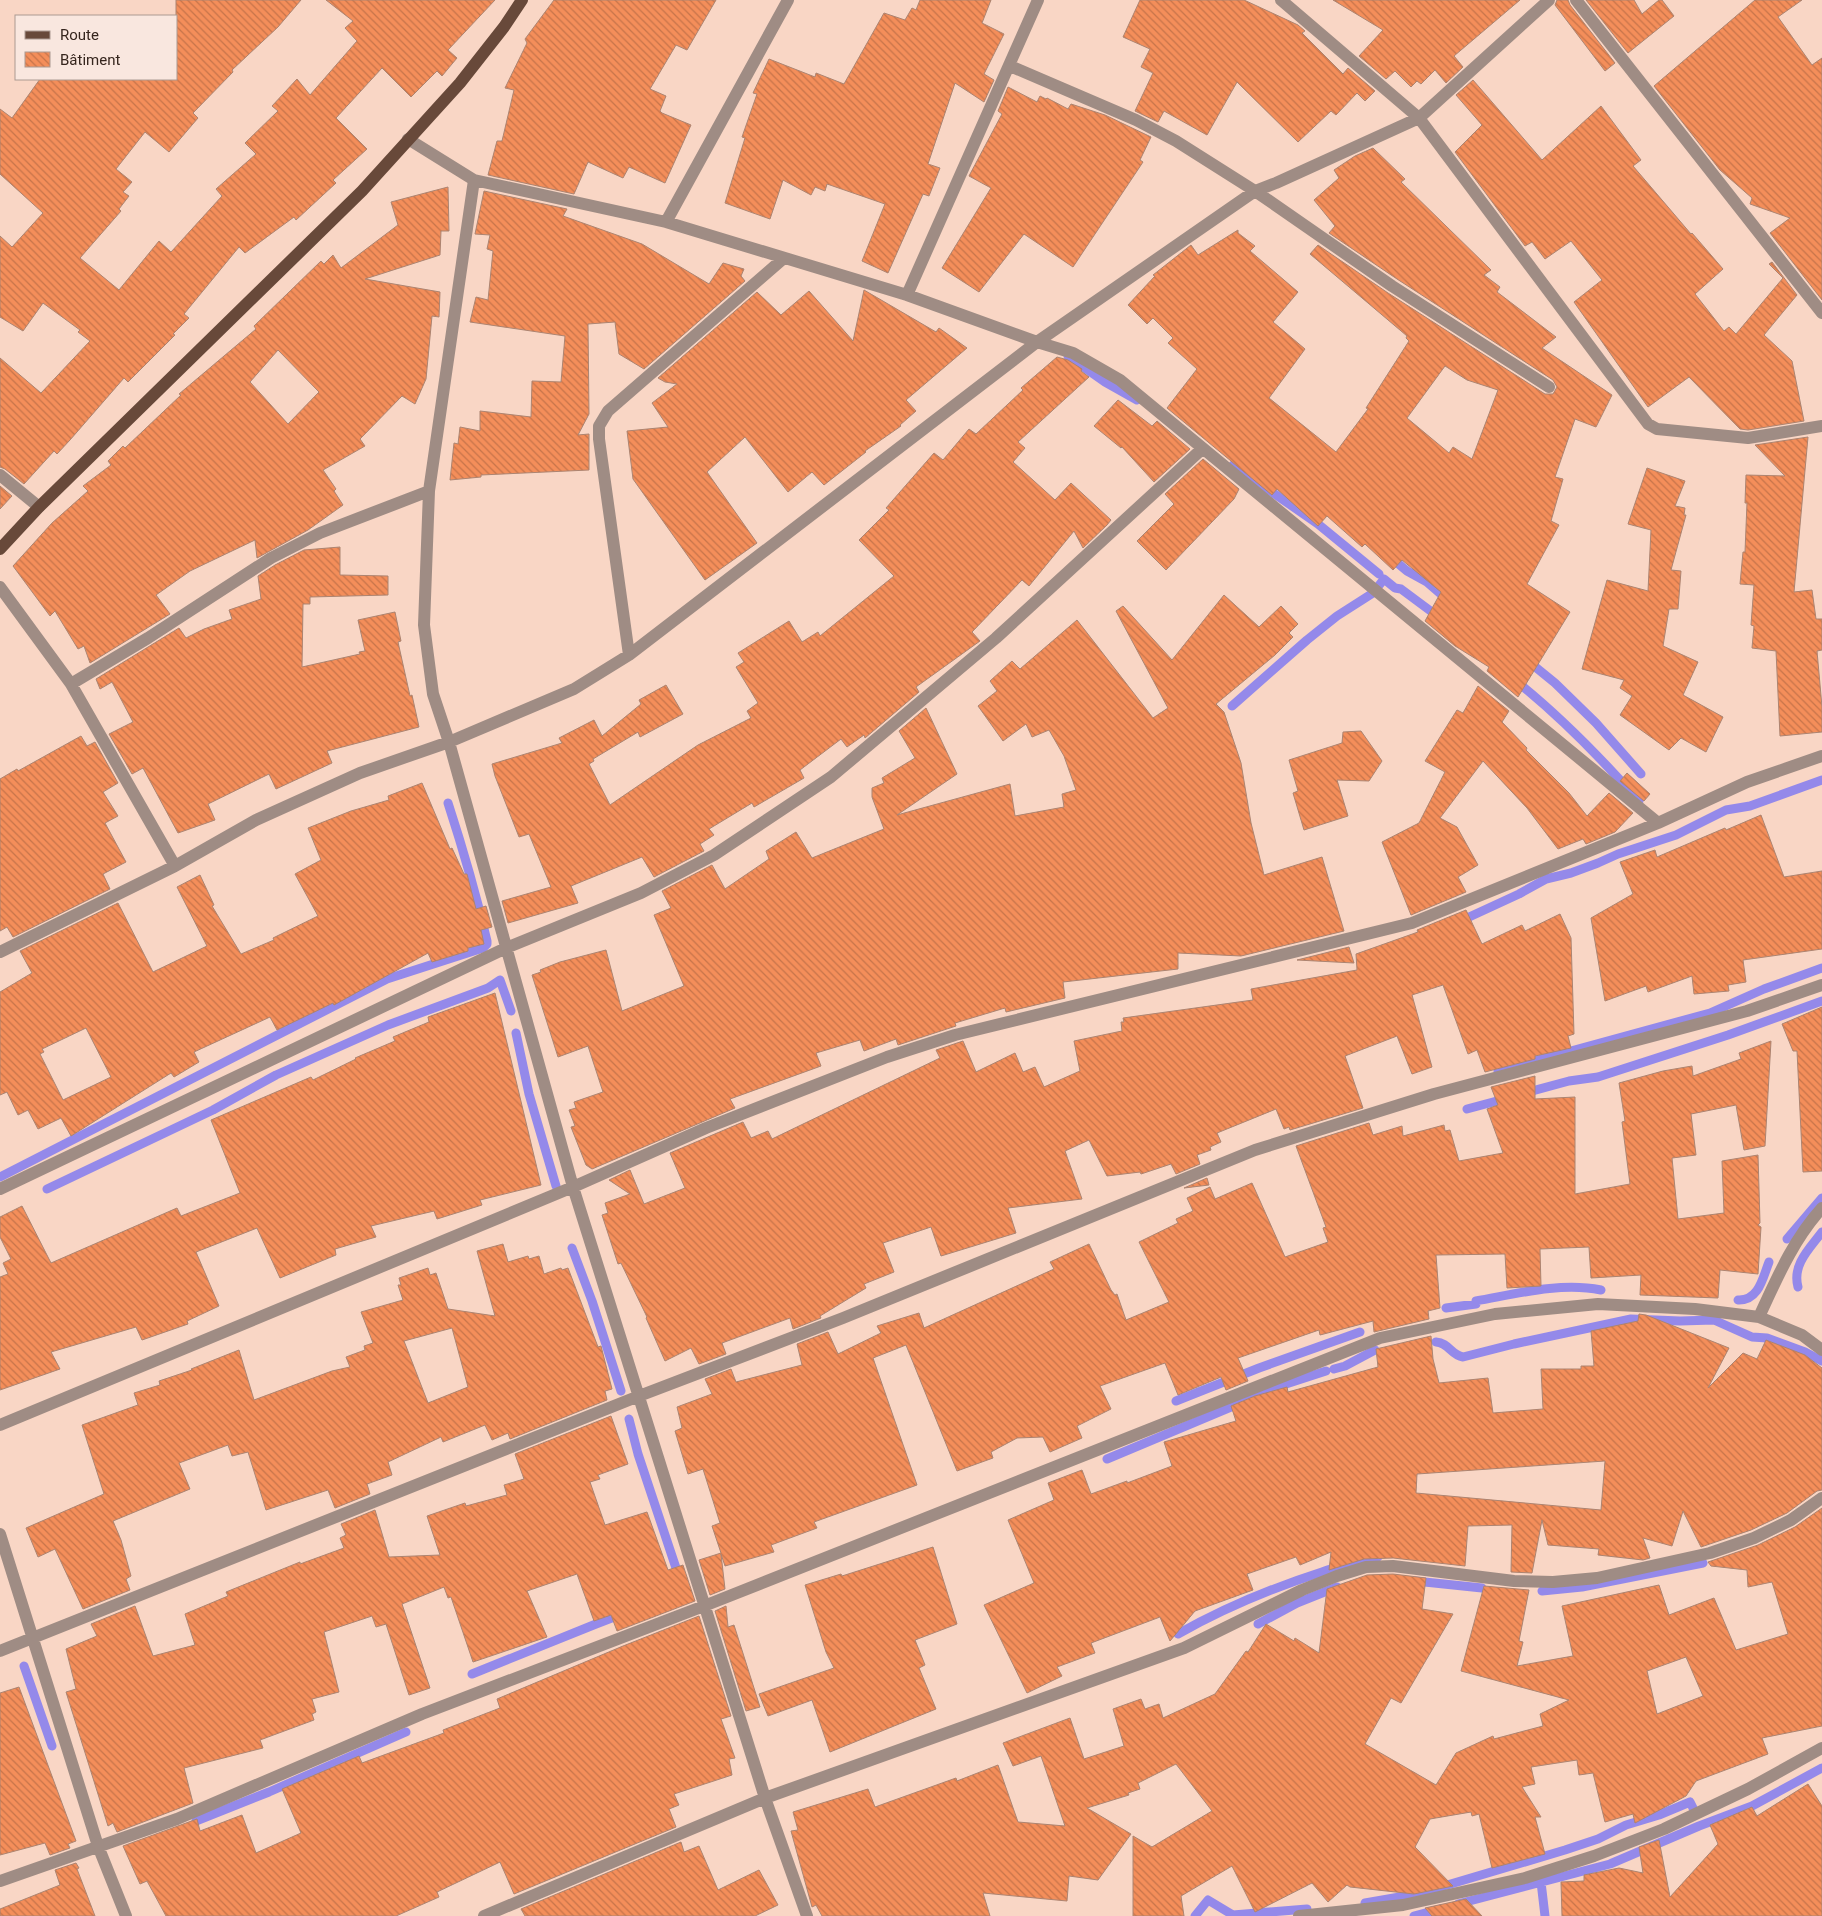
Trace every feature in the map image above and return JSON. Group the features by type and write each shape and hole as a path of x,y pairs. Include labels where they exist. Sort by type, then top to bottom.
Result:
{"main road":[{"path":"0,550 40,507 362,191 460,83 504,27 522,0"}],"street":[{"path":"666,222 788,0"},
{"path":"907,295 1038,0"},
{"path":"1281,0 1419,118 1648,424 1657,429 1748,438 1822,426"},
{"path":"0,952 175,866 256,820 351,777 449,742 574,689 629,655 1036,342 1255,190 1276,183 1419,118 1549,0"},
{"path":"1576,0 1822,313"},
{"path":"1010,66 1136,120 1176,141 1255,190 1392,286 1549,387"},
{"path":"408,139 474,180 666,222 907,295 1036,342 1072,353 1120,380 1658,822"},
{"path":"474,180 429,491 424,625 433,694 449,742 572,1187 765,1798 807,1916"},
{"path":"629,655 599,439 599,426 608,411 784,258"},
{"path":"0,1189 506,948 642,894 714,855 831,778 996,638 1202,449"},
{"path":"0,475 40,507"},
{"path":"71,684 148,638 271,558 320,533 429,491"},
{"path":"0,588 71,684 175,866"},
{"path":"0,1425 572,1187 706,1128 887,1057 955,1035 1412,923 1658,822 1747,782 1822,756"},
{"path":"0,1651 639,1396 852,1315 1255,1150 1434,1094 1747,1011 1822,985"},
{"path":"1759,1317 1791,1249 1806,1225 1822,1208"},
{"path":"0,1881 177,1819 422,1714 704,1606 1380,1338 1495,1314 1598,1304 1695,1309 1759,1317 1802,1335 1822,1350"},
{"path":"484,1916 765,1798 1184,1648 1302,1590 1337,1576 1366,1568 1392,1566 1514,1581 1553,1582 1597,1578 1710,1553 1754,1538 1791,1520 1822,1498"},
{"path":"0,1534 98,1846 126,1916"},
{"path":"1298,1916 1404,1905 1525,1878 1594,1856 1673,1825 1748,1789 1822,1748"}],"building":[{"path":"176,0 301,0 278,27 232,70 233,72 193,113 198,118 169,152 145,132 116,169 132,182 123,192 129,196 119,209 121,211 80,258 119,290 159,241 171,252 222,196 216,189 256,154 245,143 278,111 272,106 297,79 310,95 357,41 345,28 353,21 326,0 495,0 448,50 457,58 442,76 437,71 411,97 382,68 336,118 367,149 333,180 336,183 296,220 294,217 245,253 239,247 184,314 189,318 173,334 175,335 128,382 124,378 57,454 54,451 24,484 0,467 0,358 41,393 90,341 78,332 80,330 43,303 23,331 0,317 0,236 12,247 43,213 0,174 0,109 12,118 39,80 178,80 178,15 176,15"},
{"path":"554,0 716,0 687,50 676,45 650,89 666,96 660,111 662,113 691,125 665,183 629,167 623,178 588,162 574,194 488,175 497,141 502,141 514,90 505,88 527,43 525,39"},
{"path":"920,0 991,0 982,23 1004,34 984,74 994,80 984,102 955,83 928,164 940,168 929,196 923,194 888,273 862,261 885,204 827,184 825,191 815,187 811,195 783,180 770,219 725,203 745,138 742,137 757,94 753,93 769,59 815,77 816,73 844,84 884,13 905,20 912,8 916,10"},
{"path":"1140,0 1244,0 1298,25 1305,31 1302,33 1343,74 1348,68 1375,91 1365,101 1357,93 1336,115 1331,111 1298,142 1237,82 1207,135 1164,111 1158,122 1135,111 1153,73 1141,67 1150,49 1123,37"},
{"path":"1333,0 1520,0 1454,56 1463,67 1446,83 1435,70 1421,84 1417,81 1411,87 1395,71 1386,79 1359,56 1383,30"},
{"path":"1557,0 1568,0 1615,63 1605,71 1555,5"},
{"path":"1586,0 1634,0 1642,14 1659,0 1662,0 1674,16 1628,53"},
{"path":"1755,0 1802,0 1778,17 1812,65 1822,58 1822,300 1770,233 1790,218 1750,204 1752,198 1720,170 1654,86"},
{"path":"1473,80 1542,160 1601,106 1641,160 1633,166 1723,269 1695,294 1724,331 1729,327 1736,334 1783,278 1769,264 1772,262 1797,295 1764,335 1792,361 1804,421 1748,430 1740,429 1689,377 1648,407 1574,302 1602,280 1571,241 1545,259 1532,242 1525,246 1455,152 1482,125 1456,95"},
{"path":"1008,87 1037,102 1040,96 1068,109 1071,104 1105,115 1151,137 1140,160 1143,162 1073,267 1024,234 979,292 942,268 991,188 969,176 1002,114 998,111"},
{"path":"1373,148 1405,179 1401,182 1491,270 1484,275 1500,287 1497,292 1556,337 1542,348 1612,395 1596,427 1575,419 1555,477 1563,479 1551,521 1559,525 1527,584 1570,612 1518,697 1487,671 1489,667 1455,646 1425,621 1441,592 1402,560 1393,570 1365,544 1362,547 1327,516 1318,526 1277,489 1272,495 1167,408 1197,369 1168,343 1173,338 1153,318 1147,324 1128,305 1155,276 1153,275 1191,245 1198,255 1238,230 1238,233 1255,246 1250,251 1298,292 1273,322 1305,349 1269,398 1336,452 1368,409 1366,408 1409,341 1406,338 1407,336 1310,254 1318,245 1388,293 1545,394 1553,394 1557,387 1553,380 1329,233 1335,226 1314,200 1339,178 1334,170 1355,156","holes":["1445,366 1467,380 1498,390 1472,459 1453,447 1449,453 1407,418"]},
{"path":"448,187 449,231 441,231 440,255 365,279 440,292 439,317 432,316 426,379 415,404 402,396 360,439 365,446 323,470 336,489 334,491 343,505 308,530 257,558 255,540 190,571 156,595 170,614 90,663 84,646 78,649 55,611 50,616 13,566 52,523 88,491 83,486 111,465 108,461 123,446 125,448 181,395 179,394 256,329 254,326 321,261 324,264 333,255 341,268 398,225 391,202","holes":["278,350 319,392 288,424 250,382"]},
{"path":"484,191 567,209 563,216 642,244 709,284 723,263 744,269 741,276 745,281 644,369 619,354 615,322 588,324 589,414 578,435 589,434 589,470 481,475 481,477 450,480 454,443 458,444 460,427 480,431 480,411 531,417 532,381 561,382 565,336 470,322 476,297 488,300 493,251 487,249 490,235 475,234"},
{"path":"864,290 936,332 939,328 967,348 906,400 916,411 901,426 865,451 824,485 812,472 788,492 745,437 707,472 757,543 705,580 633,479 627,431 668,427 652,403 677,384 665,382 658,378 757,292 781,315 809,291 853,341"},
{"path":"1057,357 1068,360 1082,369 1081,371 1089,377 1018,442 1025,448 1013,462 1055,500 1071,483 1111,520 1107,525 1083,548 1074,531 1029,586 1022,580 972,632 980,641 916,687 919,692 865,738 864,735 847,747 841,739 800,770 804,778 754,807 752,803 709,829 714,835 700,844 704,851 654,877 642,857 571,886 578,903 508,923 502,901 551,887 529,834 519,837 492,764 562,743 559,738 594,720 602,736 641,704 639,700 666,685 683,714 640,737 638,732 593,759 594,761 589,764 610,805 698,745 751,718 747,711 758,703 736,667 744,662 738,653 789,621 802,642 818,632 820,636 894,576 859,540 889,510 886,508 934,453 943,460 969,429 976,434 1023,390 1021,388"},
{"path":"1118,400 1152,426 1157,421 1190,449 1154,482 1122,447 1094,426"},
{"path":"1808,437 1794,592 1812,590 1816,619 1822,619 1822,650 1817,651 1822,707 1822,732 1780,736 1776,651 1752,648 1754,626 1751,625 1754,585 1740,584 1743,552 1745,552 1746,475 1785,476 1755,445"},
{"path":"1203,459 1239,489 1234,499 1166,570 1137,541 1174,504 1165,494"},
{"path":"1647,468 1685,481 1675,506 1685,508 1684,515 1686,515 1671,570 1681,571 1678,609 1669,609 1663,646 1698,662 1683,695 1723,717 1706,752 1681,738 1669,750 1620,715 1632,696 1620,688 1624,680 1582,669 1607,580 1648,591 1651,530 1628,524"},
{"path":"0,486 12,496 0,509"},
{"path":"340,547 340,575 388,576 388,595 310,597 310,604 303,604 302,667 360,654 359,652 365,651 358,620 395,612 401,641 398,642 419,727 327,751 332,763 276,789 269,774 208,804 215,820 178,833 143,768 132,774 109,734 133,722 112,682 100,689 96,679 179,628 186,638 232,619 229,610 261,599 258,576 275,565 304,550"},
{"path":"1224,595 1259,627 1281,606 1298,624 1289,633 1293,637 1275,655 1216,704 1224,712 1241,763 1251,823 1264,875 1322,857 1344,931 1241,956 1178,953 1178,969 1063,982 1065,998 1006,1012 1005,1008 955,1023 956,1026 898,1045 896,1039 864,1051 860,1040 816,1053 821,1066 730,1099 735,1108 592,1169 586,1165 571,1127 575,1126 569,1110 576,1108 574,1102 603,1092 588,1046 558,1057 532,975 560,962 606,950 622,1011 684,986 654,915 671,908 662,891 712,865 725,889 769,859 766,851 796,832 812,858 884,829 872,797 872,788 884,783 882,778 915,758 899,731 926,708 957,774 897,815 1010,784 1015,816 1064,807 1062,794 1076,790 1064,756 1049,730 1032,737 1026,724 1003,741 978,706 997,691 990,681 1012,661 1020,669 1077,620 1153,718 1168,708 1116,611 1123,606 1172,660"},
{"path":"1478,686 1509,711 1502,722 1527,748 1526,750 1569,793 1587,816 1609,793 1633,813 1615,832 1586,844 1583,839 1558,849 1527,808 1483,761 1440,818 1457,827 1478,865 1458,877 1466,892 1411,915 1382,842 1419,823 1445,772 1425,761 1457,710 1463,713"},
{"path":"1361,731 1382,761 1369,781 1337,780 1348,816 1304,830 1293,793 1298,791 1289,760 1342,743 1343,732"},
{"path":"81,736 87,746 95,742 118,783 103,792 118,816 105,823 126,862 103,874 110,889 13,937 7,927 0,931 0,779"},
{"path":"1627,773 1650,794 1644,801 1620,781"},
{"path":"422,783 450,849 452,848 464,874 467,874 476,909 486,906 492,927 481,930 484,944 432,962 428,953 334,1005 333,1003 277,1030 270,1017 194,1052 199,1062 174,1077 171,1073 71,1136 61,1118 38,1129 28,1110 18,1115 7,1092 0,1095 0,992 32,973 20,951 118,903 153,972 207,946 177,887 200,875 214,905 212,906 241,954 274,940 273,938 318,916 295,874 321,860 308,828 351,811 389,800 388,796","holes":["86,1028 111,1077 63,1100 40,1054 44,1052 42,1049"]},
{"path":"1761,815 1784,877 1822,871 1822,949 1743,960 1746,982 1728,985 1729,991 1694,994 1692,976 1648,992 1646,986 1605,1001 1591,918 1633,894 1620,862 1655,850 1657,857"},
{"path":"1466,910 1482,944 1522,925 1525,931 1560,914 1571,938 1574,1034 1568,1036 1571,1048 1535,1056 1535,1059 1485,1072 1477,1050 1468,1054 1443,985 1412,995 1432,1067 1412,1074 1397,1036 1345,1056 1363,1108 1290,1130 1289,1127 1284,1129 1276,1109 1217,1133 1221,1142 1210,1147 1211,1150 1197,1155 1200,1164 1176,1174 1171,1164 1141,1174 1140,1172 1107,1176 1089,1140 1065,1151 1082,1199 1008,1208 1016,1233 941,1256 931,1227 883,1243 894,1272 864,1284 866,1288 820,1316 821,1318 793,1329 790,1318 722,1343 726,1354 699,1364 691,1348 665,1361 647,1317 621,1263 618,1264 602,1215 608,1213 605,1203 630,1194 609,1180 630,1170 644,1204 685,1188 670,1153 743,1122 751,1138 768,1131 772,1139 940,1058 936,1050 963,1041 976,1072 1015,1053 1023,1072 1035,1067 1044,1087 1080,1071 1074,1041 1122,1031 1121,1022 1124,1022 1123,1018 1253,1000 1251,989 1357,970 1356,954 1418,932 1417,930"},
{"path":"1349,947 1354,963 1297,960"},
{"path":"495,993 541,1185 480,1200 482,1205 437,1219 434,1211 371,1226 376,1237 335,1249 336,1255 280,1278 257,1228 196,1252 219,1306 187,1321 188,1324 142,1340 136,1327 51,1352 60,1369 0,1390 0,1277 8,1274 3,1263 11,1259 0,1237 0,1217 22,1206 51,1263 177,1208 181,1216 240,1193 211,1120 311,1077 313,1080 355,1058 395,1041 393,1037 429,1022 428,1017"},
{"path":"1822,1007 1822,1171 1803,1172 1797,1051 1793,1051 1782,1024"},
{"path":"1771,1041 1765,1146 1744,1150 1736,1105 1691,1114 1696,1155 1672,1158 1678,1219 1724,1213 1722,1161 1758,1155 1760,1223 1758,1225 1761,1227 1758,1274 1720,1270 1718,1298 1640,1295 1641,1275 1591,1278 1589,1247 1540,1249 1541,1286 1507,1288 1505,1254 1436,1255 1440,1308 1428,1311 1429,1319 1374,1332 1373,1321 1320,1335 1319,1330 1238,1358 1248,1381 1226,1390 1221,1377 1178,1395 1165,1363 1100,1386 1111,1409 1077,1426 1082,1438 1050,1452 1043,1437 1017,1438 991,1452 993,1458 957,1471 906,1345 873,1358 917,1485 814,1522 817,1528 771,1545 774,1552 725,1566 721,1554 725,1589 710,1595 699,1560 721,1553 712,1526 720,1523 703,1469 688,1474 675,1431 682,1428 677,1407 712,1394 705,1379 731,1369 736,1382 802,1365 797,1344 828,1332 838,1354 881,1333 877,1326 919,1313 924,1328 1054,1269 1050,1262 1089,1244 1111,1290 1115,1295 1117,1294 1126,1320 1169,1302 1139,1242 1178,1223 1176,1219 1193,1211 1187,1198 1210,1187 1215,1199 1252,1183 1285,1257 1328,1242 1323,1228 1326,1227 1296,1146 1369,1123 1373,1135 1402,1126 1403,1136 1444,1125 1445,1131 1450,1130 1459,1161 1503,1153 1487,1109 1498,1105 1491,1087 1535,1076 1535,1099 1575,1097 1575,1194 1630,1184 1622,1122 1625,1121 1619,1083 1663,1071 1692,1066 1693,1076 1741,1059 1739,1053"},
{"path":"1207,1178 1209,1185 1184,1188"},
{"path":"503,1244 508,1262 528,1256 529,1259 539,1256 544,1274 561,1268 562,1270 568,1268 598,1347 601,1346 612,1389 605,1391 607,1400 510,1439 508,1433 492,1440 485,1425 443,1442 441,1437 388,1462 392,1475 367,1484 370,1494 335,1508 328,1490 266,1510 248,1452 232,1456 228,1445 179,1463 190,1489 113,1521 121,1540 131,1576 126,1579 130,1590 83,1609 55,1549 38,1557 26,1528 104,1494 82,1425 138,1405 134,1393 160,1385 159,1381 192,1370 239,1350 254,1400 332,1371 350,1367 346,1357 365,1350 364,1346 373,1343 361,1312 403,1300 398,1285 401,1285 399,1278 428,1268 430,1275 436,1273 448,1309 495,1316 477,1251","holes":["452,1328 468,1387 428,1403 404,1341"]},
{"path":"1639,1314 1646,1315 1729,1348 1708,1388 1743,1353 1757,1359 1766,1340 1805,1355 1822,1368 1822,1490 1817,1491 1787,1513 1751,1530 1701,1547 1683,1511 1672,1546 1643,1538 1650,1558 1643,1560 1598,1555 1599,1549 1548,1545 1542,1520 1532,1573 1511,1572 1512,1525 1468,1526 1465,1566 1393,1558 1364,1559 1329,1570 1331,1552 1300,1565 1296,1557 1247,1574 1253,1590 1195,1611 1170,1641 1160,1617 1091,1643 1095,1653 1057,1667 1062,1676 1027,1693 984,1605 1034,1583 1008,1520 1054,1500 1048,1483 1082,1470 1091,1494 1172,1466 1164,1442 1236,1421 1231,1406 1255,1396 1287,1387 1288,1392 1378,1367 1376,1349 1431,1336 1433,1359 1439,1383 1488,1378 1493,1413 1543,1409 1541,1369 1581,1369 1581,1366 1594,1366 1591,1331 1638,1321","holes":["1605,1461 1601,1510 1416,1493 1417,1474"]},
{"path":"611,1416 628,1464 598,1475 600,1479 590,1482 605,1525 647,1512 668,1570 683,1565 695,1601 617,1631 611,1615 594,1621 577,1574 527,1591 547,1637 473,1662 451,1597 448,1598 444,1587 402,1604 430,1688 409,1695 386,1624 376,1627 372,1616 324,1632 339,1692 312,1699 316,1712 312,1714 314,1720 260,1740 263,1748 184,1768 193,1803 117,1832 113,1823 108,1826 66,1692 76,1689 66,1649 97,1636 91,1624 135,1606 153,1656 195,1645 185,1614 228,1596 226,1592 300,1562 300,1564 344,1548 340,1538 346,1535 341,1524 375,1510 389,1557 440,1555 427,1516 465,1503 466,1506 507,1495 504,1485 524,1479 515,1454"},
{"path":"1822,1508 1822,1726 1762,1738 1768,1754 1696,1781 1686,1796 1635,1823 1633,1814 1605,1822 1593,1773 1579,1775 1577,1760 1531,1767 1535,1784 1522,1787 1541,1817 1535,1817 1545,1854 1492,1868 1479,1814 1472,1816 1471,1812 1430,1819 1415,1847 1453,1886 1414,1894 1350,1887 1347,1885 1328,1902 1312,1883 1255,1912 1232,1866 1181,1896 1184,1916 1133,1916 1133,1836 1152,1847 1212,1811 1176,1764 1138,1783 1140,1789 1128,1793 1129,1795 1087,1808 1131,1834 1098,1880 1069,1876 1067,1901 983,1893 990,1916 822,1916 816,1905 812,1907 791,1831 798,1830 793,1812 868,1789 875,1807 956,1778 957,1781 998,1765 1018,1822 1065,1826 1041,1756 1013,1766 1003,1743 1070,1718 1084,1759 1124,1746 1113,1709 1141,1699 1145,1709 1159,1704 1163,1718 1215,1694 1246,1651 1248,1652 1266,1624 1294,1641 1295,1638 1319,1653 1327,1589 1367,1575 1393,1574 1426,1578 1422,1609 1453,1614 1401,1703 1391,1698 1365,1744 1436,1785 1456,1753 1493,1736 1494,1739 1543,1726 1540,1714 1569,1700 1461,1671 1484,1586 1529,1590 1519,1641 1523,1642 1517,1666 1573,1656 1562,1606 1659,1585 1669,1615 1714,1598 1736,1650 1788,1634 1772,1582 1748,1587 1747,1570 1711,1566 1708,1562 1758,1545 1795,1527","holes":["1686,1657 1703,1696 1657,1714 1647,1671"]},
{"path":"933,1547 957,1624 915,1640 925,1665 919,1668 936,1709 830,1752 812,1700 768,1716 759,1694 834,1668 826,1652 805,1585 841,1574 842,1576"},
{"path":"726,1606 728,1627 734,1625 760,1707 746,1711 715,1611"},
{"path":"699,1616 731,1716 721,1719 735,1758 729,1759 732,1775 674,1794 679,1805 669,1809 676,1827 514,1894 500,1862 437,1892 439,1897 396,1916 166,1916 147,1881 140,1884 123,1846 197,1819 200,1831 242,1815 256,1853 301,1833 282,1789 359,1756 362,1763 444,1733 443,1730 500,1708 497,1699"},
{"path":"19,1687 76,1841 68,1844 70,1848 50,1855 45,1843 0,1855 0,1693"},
{"path":"1808,1784 1822,1806 1822,1916 1562,1916 1561,1882 1584,1881 1584,1875 1619,1868 1643,1873 1639,1847 1659,1840 1670,1897 1718,1844 1710,1825 1752,1807 1757,1816"},
{"path":"681,1842 684,1852 699,1846 718,1890 759,1870 778,1905 755,1916 525,1916 521,1909"},
{"path":"76,1863 95,1916 0,1916 0,1909 60,1885 55,1870"},
{"path":"1466,1899 1482,1916 1432,1916 1425,1908"}],"waterway":[{"path":"1068,356 1105,382 1137,400"},
{"path":"1233,465 1318,524 1379,574"},
{"path":"1389,556 1407,571 1427,582 1449,601"},
{"path":"1232,706 1307,640 1337,616 1373,593 1384,579 1395,588 1401,589 1440,618"},
{"path":"1528,661 1555,683 1596,723 1641,774"},
{"path":"1516,681 1580,738 1639,801"},
{"path":"1467,918 1546,879 1571,873 1618,854 1676,835 1726,810 1750,806 1822,780"},
{"path":"0,1177 387,979 483,948 487,944 483,923 448,803"},
{"path":"1498,1071 1710,1013 1764,989 1822,968"},
{"path":"47,1189 213,1110 276,1075 388,1025 488,988 500,980 511,1011"},
{"path":"1525,1093 1569,1081 1598,1077 1728,1035 1822,1001"},
{"path":"516,1033 529,1094 556,1186"},
{"path":"1467,1109 1508,1098"},
{"path":"1787,1239 1822,1198"},
{"path":"1798,1287 1797,1272 1800,1264 1807,1251 1822,1232"},
{"path":"572,1248 592,1301 621,1391"},
{"path":"1738,1300 1751,1297 1759,1287 1769,1262"},
{"path":"1446,1308 1476,1304 1476,1301 1554,1288 1570,1287 1601,1290"},
{"path":"1436,1342 1444,1344 1463,1357 1631,1319 1714,1320 1752,1337 1767,1338 1805,1352 1822,1361"},
{"path":"1176,1401 1259,1368 1360,1332"},
{"path":"1334,1369 1345,1366 1375,1350"},
{"path":"1107,1459 1286,1384 1326,1371"},
{"path":"629,1419 638,1454 679,1577"},
{"path":"1178,1634 1231,1607 1303,1578 1364,1559 1378,1557"},
{"path":"1542,1591 1582,1587 1703,1563"},
{"path":"1415,1581 1482,1588"},
{"path":"1258,1624 1297,1603 1337,1587"},
{"path":"472,1674 622,1614"},
{"path":"24,1666 52,1746"},
{"path":"196,1821 269,1792 406,1732"},
{"path":"1458,1904 1610,1864 1699,1826 1752,1806 1822,1768"},
{"path":"1365,1903 1417,1894 1565,1850 1598,1839 1626,1825 1659,1815 1690,1802 1693,1808"},
{"path":"1541,1882 1545,1916"},
{"path":"1195,1916 1208,1900 1233,1915 1307,1909"},
{"path":"1414,1916 1440,1909"}]}
